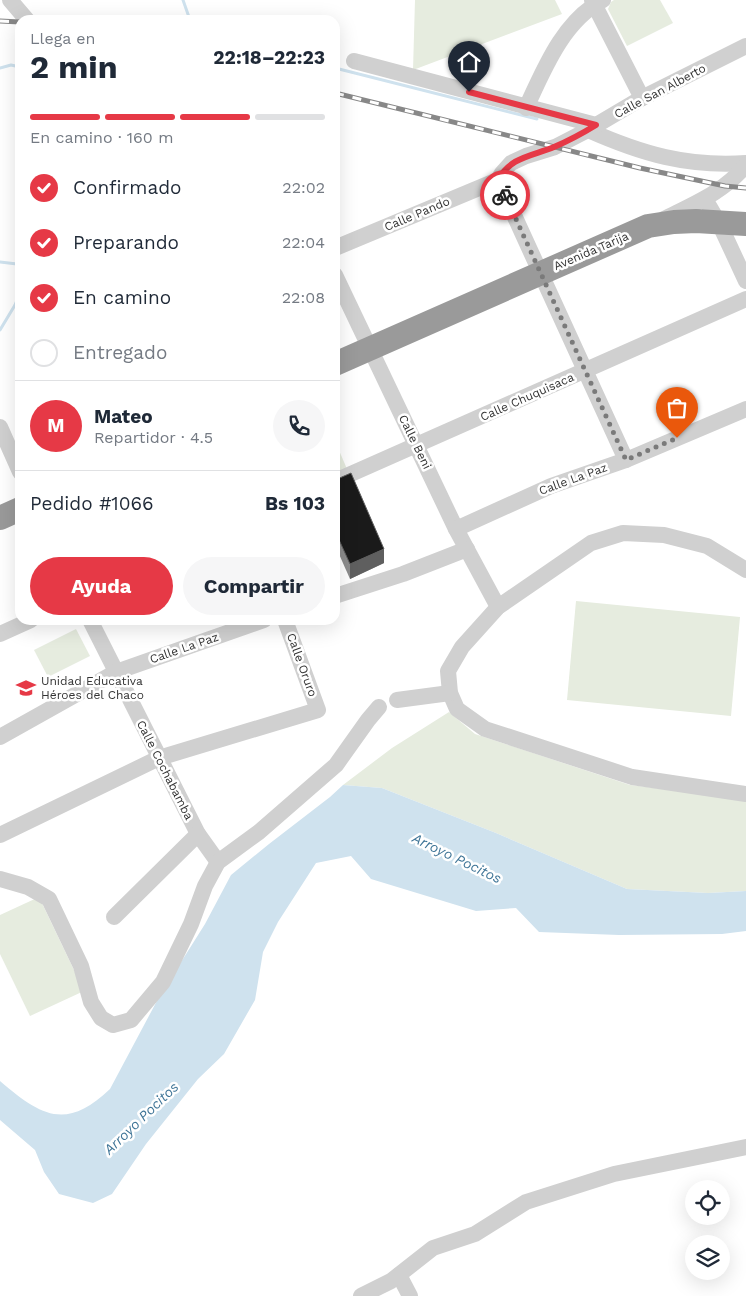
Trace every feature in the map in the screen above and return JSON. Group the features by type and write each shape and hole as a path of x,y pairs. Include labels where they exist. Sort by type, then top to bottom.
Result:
{"highway":[{"name":"Avenida Tarija","path":"340,362 648,226 696,221 720,224 746,224"},
{"path":"0,518 15,511"}],"street":[{"path":"10,0 23,15"},
{"path":"526,108 550,57 571,28 596,2 642,98"},
{"name":"Calle San Alberto","path":"498,180 502,172 511,163 554,147 592,128 642,98 746,46"},
{"path":"354,61 592,128 621,145 666,158 697,163 726,164 744,170"},
{"path":"648,226 705,199 744,170"},
{"path":"498,180 626,460"},
{"name":"Calle Pando","path":"340,246 498,180"},
{"path":"705,199 720,224 746,281"},
{"name":"Calle Beni","path":"340,286 456,529 498,607"},
{"name":"Calle Chuquisaca","path":"340,479 746,299"},
{"name":"Calle La Paz","path":"456,529 551,486 626,460 746,409"},
{"path":"0,428 15,461"},
{"path":"746,570 707,546 664,535 622,533 591,543 498,607 462,647 448,671 450,693 457,709 484,729 632,777 746,794"},
{"path":"340,594 403,574 467,549"},
{"path":"0,634 20,625"},
{"name":"Calle Cochabamba","path":"92,625 198,834 218,862"},
{"name":"Calle La Paz","path":"0,737 116,672 250,625"},
{"name":"Calle Oruro","path":"159,758 318,710 287,625"},
{"path":"397,700 450,693"},
{"path":"0,879 28,887 49,899 81,966 91,1002 101,1018 113,1025 131,1020 163,982 191,924 205,886 218,862 259,832 336,765 368,720 379,708"},
{"path":"0,835 159,758"},
{"path":"114,917 198,834"},
{"path":"361,1296 391,1281 433,1248 475,1234 526,1202 614,1174 746,1147"},
{"path":"399,1275 410,1296"}],"shaded area":[{"path":"415,0 555,0 562,14 413,70"},
{"path":"614,0 660,0 673,23 627,46 608,9"},
{"path":"340,453 347,469 340,472"},
{"path":"576,601 740,617 731,716 567,700"},
{"path":"76,629 90,656 48,677 34,650"},
{"path":"449,712 475,734 630,785 746,799 746,891 708,893 627,889 496,833 382,788 343,785 392,748"},
{"path":"39,897 84,991 30,1016 0,954 0,915"}],"water":[{"name":"Arroyo Pocitos","path":"343,785 382,788 496,833 627,889 708,893 746,891 746,931 722,934 619,935 539,932 516,908 476,911 371,879 351,856 316,863 278,922 263,952 255,1000 224,1054 198,1079 146,1144 112,1194 93,1203 59,1194 44,1172 35,1150 0,1120 0,1081 28,1103 54,1114 67,1114 80,1110 110,1089 159,997 205,924 231,875"}],"building":[{"path":"351,473 384,549 350,564 340,542 340,478"}],"waterway":[{"path":"183,0 188,15"},
{"path":"0,68 15,66"},
{"path":"340,69 537,119"},
{"path":"0,262 15,264"},
{"path":"0,330 15,305"}],"railway":[{"path":"0,21 15,22"},
{"path":"340,94 640,168 725,186 746,188"}],"way so far":[{"path":"505,195 626,460 677,438"}],"place":[{"name":"Unidad Educativa Héroes del Chaco","path":"26,688"}],"route":[{"path":"469,92 596,125 554,147 511,163 502,172 498,180 505,195"}]}
